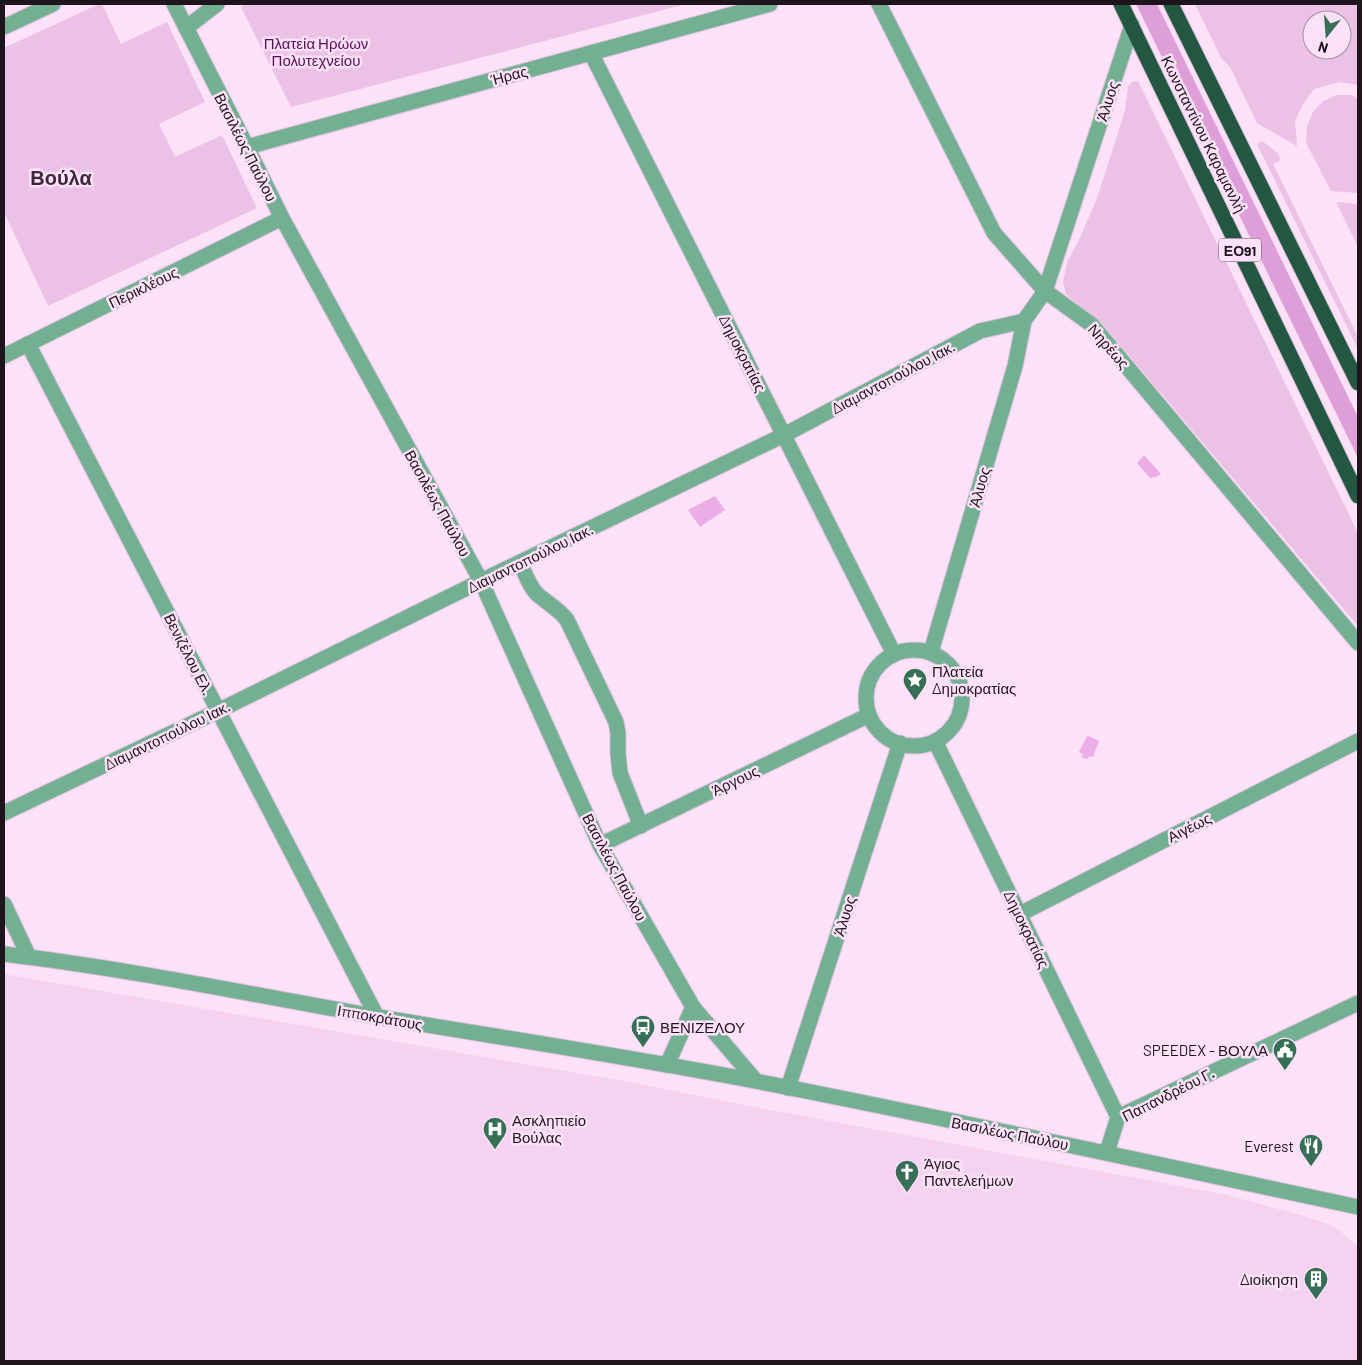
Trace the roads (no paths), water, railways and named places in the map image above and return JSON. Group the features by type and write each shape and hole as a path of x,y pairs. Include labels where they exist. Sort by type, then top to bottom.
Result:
{"highway":[{"name":"Κωνσταντίνου Καραμανλή","path":"1121,4 1358,496"},
{"name":"Κωνσταντίνου Καραμανλή","path":"1171,4 1358,383"}],"street":[{"path":"4,27 53,4"},
{"name":"Βασιλέως Παύλου","path":"174,4 248,147 282,218 481,581 600,845 693,1007 756,1081 1107,1152 1358,1207"},
{"path":"186,28 217,4"},
{"name":"Ήρας","path":"248,147 770,4"},
{"name":"Νηρέως","path":"879,4 994,233 1045,291 1092,324 1358,643"},
{"name":"Άλυος","path":"1045,291 1132,25"},
{"name":"Δημοκρατίας","path":"591,53 894,654"},
{"name":"Περικλέους","path":"4,356 282,218"},
{"path":"1024,321 1045,291"},
{"name":"Άλυος","path":"930,652 1015,366 1024,321"},
{"name":"Διαμαντοπούλου Ιακ.","path":"4,813 218,711 481,581 784,435 980,331 1024,321"},
{"name":"Βενιζέλου Ελ.","path":"28,344 377,1017"},
{"path":"520,562 531,587 563,614 567,620 616,722 620,772 641,826"},
{"path":"906,650 930,652 944,660 955,672 961,687 962,703 958,718 948,731 935,741 918,745 900,744 877,728 870,715 866,701 868,686 873,673 882,662 894,654 906,650"},
{"name":"Άργους","path":"600,845 870,715"},
{"name":"Δημοκρατίας","path":"935,741 1118,1117"},
{"name":"Αιγέως","path":"1020,914 1358,741"},
{"name":"Άλυος","path":"788,1088 900,744"},
{"path":"4,904 29,957"},
{"name":"Ιπποκράτους","path":"4,954 184,981 377,1017 756,1081"},
{"name":"Παπανδρέου Γ.","path":"1107,1152 1118,1117 1358,1003"},
{"path":"667,1065 693,1007"}],"place":[{"name":"Πλατεία Δημοκρατίας","path":"915,701"},
{"name":"ΒΕΝΙΖΕΛΟΥ","path":"643,1048"},
{"name":"SPEEDEX - ΒΟΥΛΑ","path":"1285,1071"},
{"name":"Ασκληπιείο Βούλας","path":"495,1150"},
{"name":"Everest","path":"1311,1167"},
{"name":"Άγιος Παντελεήμων","path":"907,1193"},
{"name":"Διοίκηση","path":"1316,1300"}],"district":[{"name":"Βούλα","path":"61,177"}],"park label":[{"name":"Πλατεία Ηρώων Πολυτεχνείου","path":"316,52"}]}
